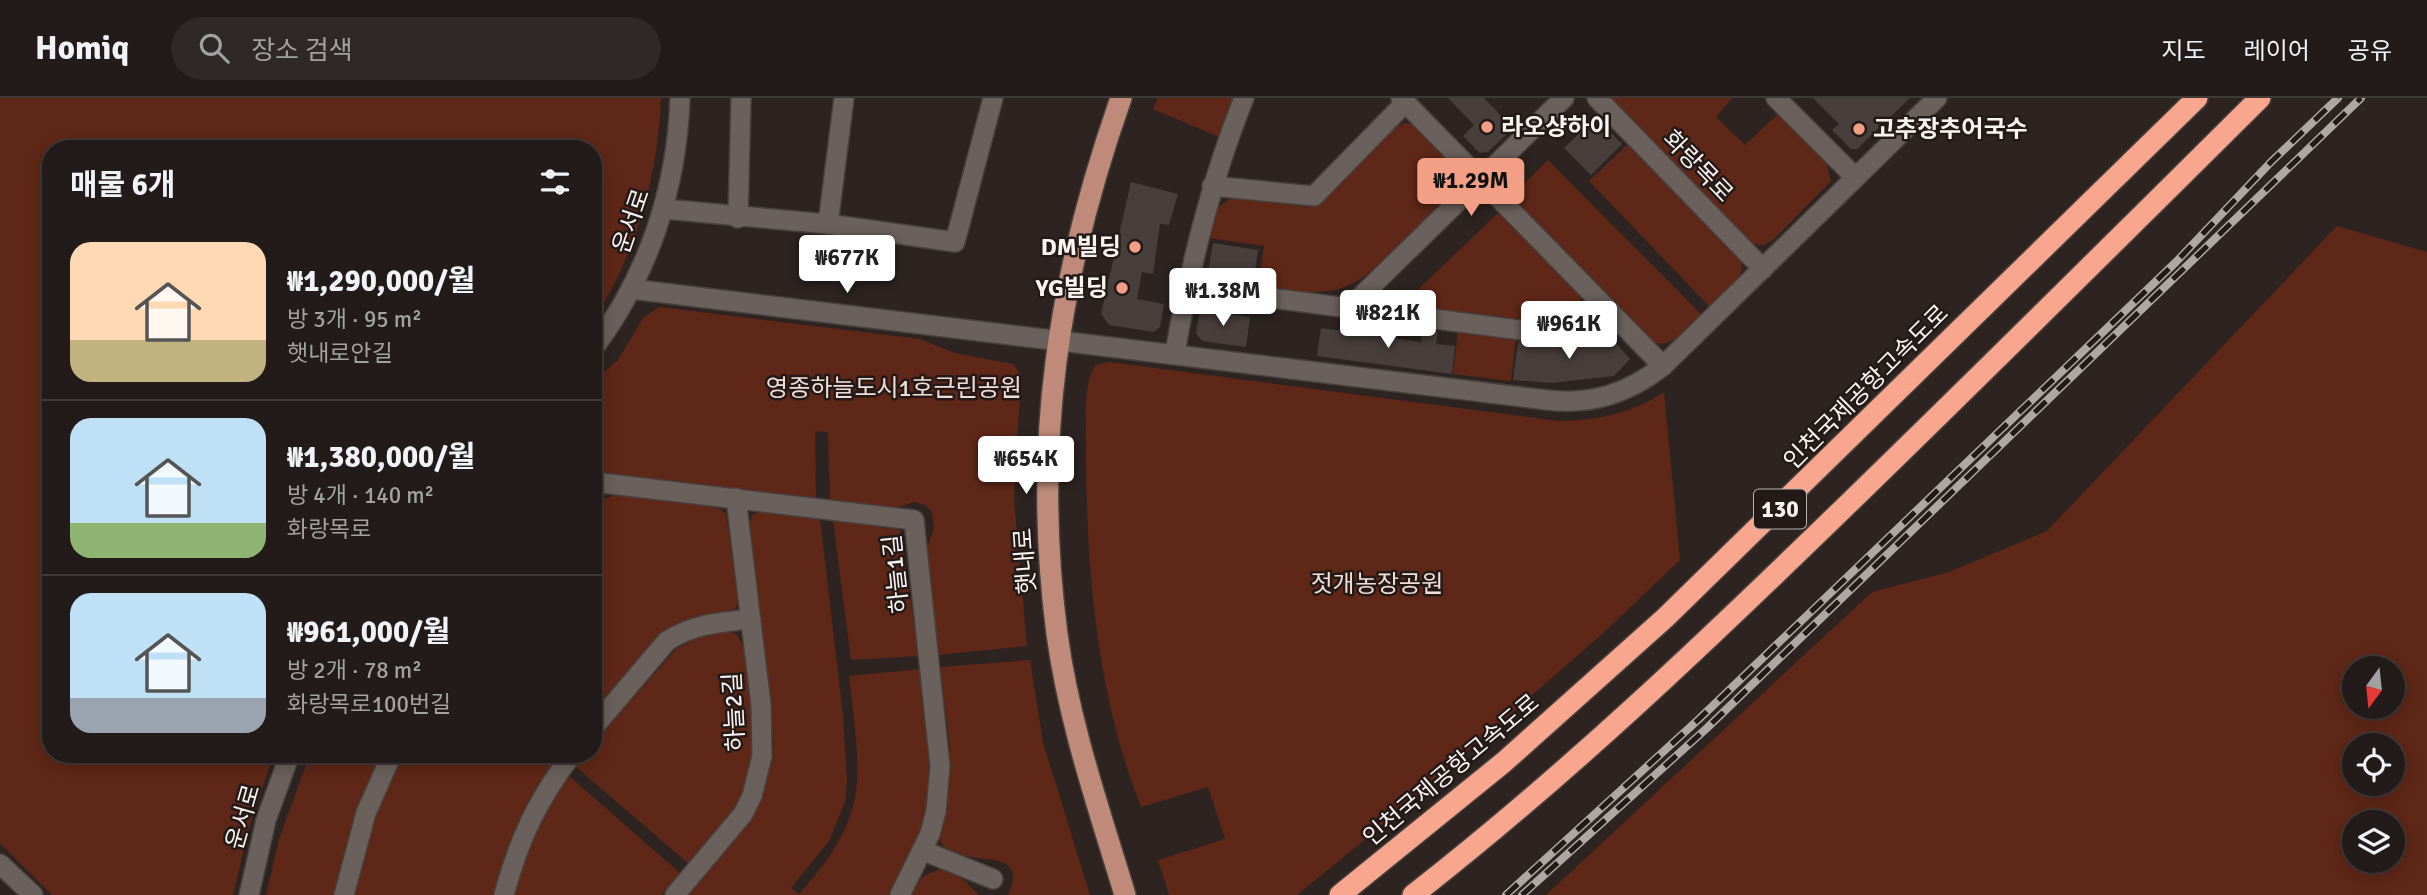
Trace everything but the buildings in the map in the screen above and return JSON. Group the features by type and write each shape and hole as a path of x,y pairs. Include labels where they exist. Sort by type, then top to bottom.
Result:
{"highway":[{"name":"인천국제공항고속도로","path":"1340,895 1504,762 1656,627 2197,98"},
{"name":"130","path":"1413,895 1532,798 1681,664 1871,482 2260,98"}],"main road":[{"name":"햇내로","path":"1121,98 1086,205 1058,341 1051,386 1047,476 1058,636 1085,763 1125,895"}],"street":[{"name":"운서로","path":"602,335 631,289 664,209 674,163 680,98"},
{"path":"738,218 741,98"},
{"path":"828,224 844,98"},
{"path":"664,209 738,218 828,224 955,242 993,98"},
{"path":"1175,353 1186,287 1212,186 1244,98"},
{"path":"1349,308 1564,98"},
{"name":"화랑목로","path":"1597,98 1763,269"},
{"path":"1776,98 1855,177"},
{"path":"631,289 1175,353 1568,403 1612,396 1638,385 1663,366 1937,98"},
{"path":"1212,186 1314,196 1403,100 1663,366"},
{"path":"1186,287 1551,334 1578,330 1603,307"},
{"name":"하늘1길","path":"602,487 736,498 914,520 940,766 936,811 924,851 900,895"},
{"name":"하늘2길","path":"675,895 738,822 752,796 759,774 764,731 736,498"},
{"path":"602,718 674,636 700,625 751,619"},
{"name":"운서로","path":"249,895 266,820 287,763"},
{"path":"344,895 366,813 388,763"},
{"path":"503,895 520,838 565,763"},
{"path":"924,851 992,879"},
{"path":"0,864 33,895"}],"green space":[{"path":"0,98 661,98 650,186 633,242 602,305 602,140 42,140 42,763 271,763 250,824 233,895 52,895 0,843"},
{"path":"1158,98 1235,98 1219,137 1153,109"},
{"path":"1611,98 1732,98 1716,117 1745,145 1778,114 1827,164 1831,181 1774,239 1764,245 1752,244"},
{"path":"1405,123 1412,124 1459,173 1460,184 1441,207 1380,264 1349,285 1312,292 1258,287 1264,246 1209,238 1216,209 1231,198 1308,207 1319,204 1394,128"},
{"path":"1627,145 1741,260 1742,267 1737,280 1709,306 1589,181"},
{"path":"1548,160 1701,314 1680,336 1667,343 1652,342 1511,197"},
{"path":"1498,213 1580,295 1580,317 1561,324 1402,305"},
{"path":"2337,226 2427,252 2427,895 1546,895 1872,592 1949,572 2047,531"},
{"name":"영종하늘도시1호근린공원","path":"659,307 920,339 955,353 1013,364 1021,375 1014,500 1027,646 937,655 927,548 934,529 932,512 925,505 914,502 894,509 830,501 828,432 815,431 816,500 602,475 602,374 618,360 643,318"},
{"path":"1458,331 1516,338 1511,381 1453,374"},
{"name":"젓개농장공원","path":"1109,362 1558,421 1613,414 1640,405 1664,392 1680,560 1600,636 1384,824 1297,895 1169,895 1158,860 1225,839 1208,787 1141,807 1113,719 1092,582 1088,536 1086,414 1087,391 1092,372 1096,365"},
{"path":"620,493 709,504 726,513 738,599 737,606 725,614 687,620 670,627 640,656 602,703 602,501"},
{"path":"764,510 820,519 843,715 847,781 845,802 829,841 791,888 799,894 840,840 856,792 858,768 849,676 922,669 929,758 924,815 917,842 905,869 888,895 689,895 752,819 764,792 774,744 749,527 752,515"},
{"path":"833,520 900,530 919,656 851,660"},
{"path":"730,632 737,635 744,647 753,752 746,786 736,808 722,828 689,864 575,766 577,763 602,763 602,734 676,649 700,636"},
{"path":"1030,660 1043,742 1090,895 1008,895 1013,878 1010,868 1002,862 949,850 940,841 950,784 950,746 940,667"},
{"path":"307,763 381,763 337,895 266,895 279,839"},
{"path":"400,763 553,763 518,826 495,895 352,895 368,834"},
{"path":"568,775 680,873 662,895 511,895 521,863 535,833"},
{"path":"940,869 957,875 979,895 910,895 922,877"}],"railway":[{"path":"1506,895 1699,719 2176,262 2271,162 2338,98"},
{"path":"1522,895 1707,728 2361,98"}],"place":[{"name":"라오샹하이","path":"1487,127"},
{"name":"고추장추어국수","path":"1859,129"},
{"name":"DM빌딩","path":"1135,247"},
{"name":"YG빌딩","path":"1122,288"}]}
